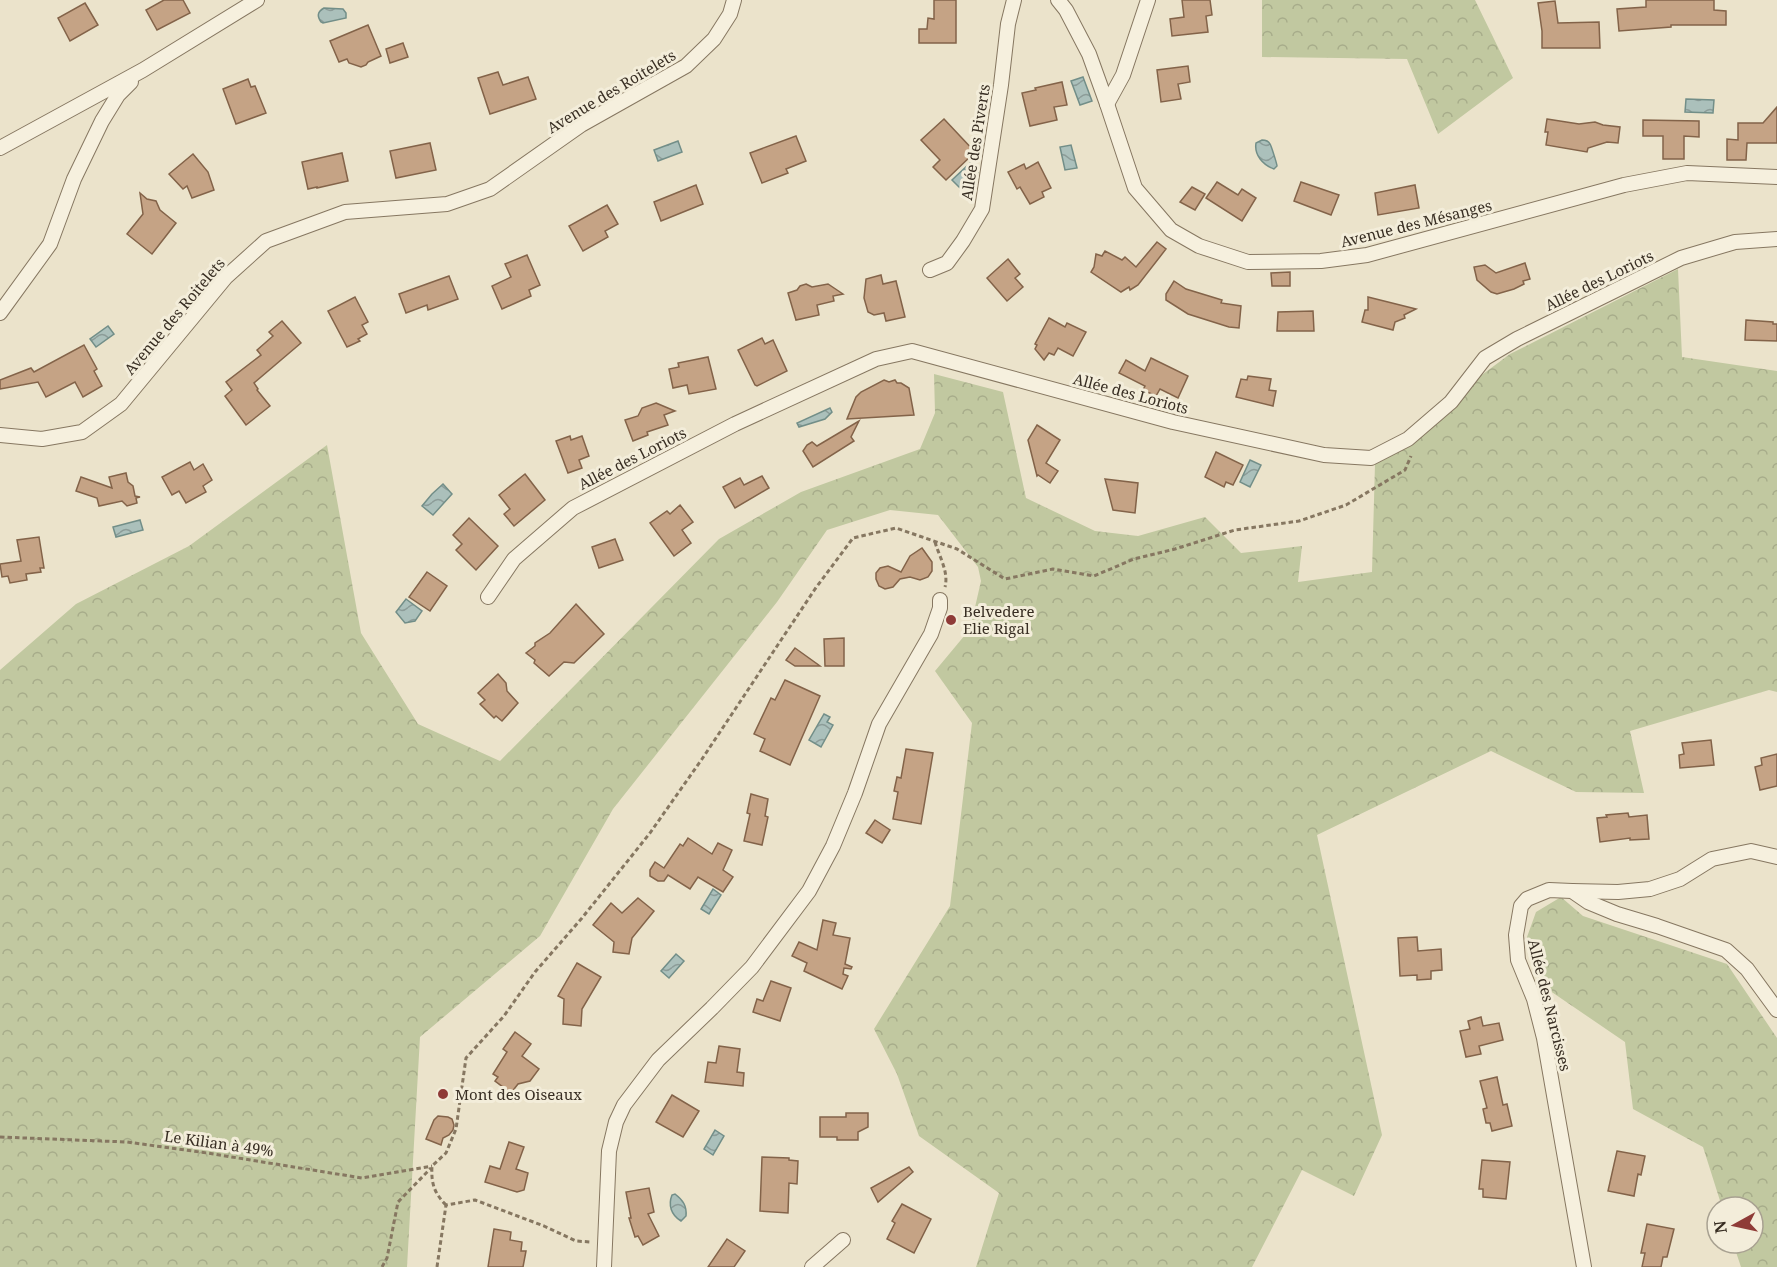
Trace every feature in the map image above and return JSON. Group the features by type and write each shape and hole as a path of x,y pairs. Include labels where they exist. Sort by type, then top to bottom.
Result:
{"street":[{"path":"0,148 143,70 257,0"},
{"name":"Avenue des Roitelets","path":"0,435 42,439 82,432 121,404 226,277 266,241 345,212 447,204 490,189 581,124 686,66 714,39 730,14 734,0"},
{"name":"Allée des Piverts","path":"930,270 947,263 963,241 981,209 1001,85 1008,24 1014,0"},
{"path":"1058,0 1066,10 1089,54 1107,104"},
{"path":"1107,104 1123,75 1148,0"},
{"path":"0,313 50,244 74,179 102,121 118,95 143,70"},
{"name":"Avenue des Mésanges","path":"1107,104 1135,188 1171,230 1199,246 1248,262 1321,261 1367,255 1624,185 1687,173 1777,177"},
{"name":"Allée des Loriots","path":"488,597 514,559 573,508 735,424 876,359 912,351 1173,422 1324,455 1371,458 1408,439 1451,402 1485,358 1517,339 1681,258 1735,242 1777,239"},
{"path":"604,1267 609,1151 616,1122 624,1105 658,1060 752,967 808,891 833,846 855,793 879,724 931,634 940,608 940,600"},
{"path":"1572,891 1618,892 1650,889 1680,879 1712,859 1751,851 1777,857"},
{"name":"Allée des Narcisses","path":"1572,891 1549,890 1527,899 1521,906 1516,935 1518,960 1534,999 1544,1038 1584,1267"},
{"path":"1572,891 1588,902 1617,914 1726,950 1747,969 1777,1010"},
{"path":"812,1267 843,1240"}],"path":[{"path":"382,1267 387,1258 398,1203 446,1153 456,1129 466,1058 504,1016 535,972 650,833 815,588 853,538 896,528 957,549 1005,579 1053,569 1094,576 1134,560 1235,530 1299,521 1346,505 1405,470 1413,452"},
{"path":"934,541 946,581 940,600"},
{"name":"Le Kilian à 49%","path":"0,1137 127,1142 362,1178 432,1166"},
{"path":"432,1166 431,1176 436,1195 446,1205"},
{"path":"446,1205 475,1200 544,1226 576,1241 604,1242"},
{"path":"437,1267 446,1205"}],"green space":[{"path":"1262,0 1475,0 1513,78 1438,134 1407,59 1262,57"},
{"path":"1678,269 1682,357 1777,371 1777,692 1769,690 1630,731 1644,793 1576,792 1491,751 1317,835 1382,1135 1354,1196 1302,1170 1252,1267 976,1267 999,1193 919,1136 897,1074 874,1029 950,906 972,723 935,671 970,629 981,581 978,567 938,515 890,510 827,530 777,602 613,809 540,936 420,1037 407,1267 0,1267 0,670 76,604 189,546 327,445 361,633 418,724 500,761 719,539 801,492 920,449 935,413 934,374 1003,392 1026,498 1095,531 1138,536 1205,517 1241,553 1302,546 1298,582 1372,572 1375,464 1444,403 1510,354"},
{"path":"1561,897 1583,916 1727,964 1777,1038 1777,1267 1741,1267 1737,1255 1765,1255 1765,1195 1718,1195 1703,1147 1633,1109 1625,1042 1540,984 1527,937 1536,912"}],"water":[{"path":"324,8 343,9 346,18 323,23 318,14"},
{"path":"1083,77 1092,101 1080,105 1071,81"},
{"path":"1686,99 1714,100 1713,113 1685,112"},
{"path":"1262,140 1271,145 1277,166 1274,169 1266,165 1258,155 1256,143"},
{"path":"678,141 682,152 658,161 654,150"},
{"path":"1071,145 1077,168 1065,170 1060,147"},
{"path":"970,163 978,172 962,190 952,180"},
{"path":"108,326 114,334 96,347 90,339"},
{"path":"830,408 832,412 825,419 799,427 797,423"},
{"path":"1250,460 1261,465 1250,487 1240,482"},
{"path":"443,484 452,494 433,515 422,506"},
{"path":"140,520 143,530 116,537 113,527"},
{"path":"406,599 422,611 415,621 405,623 396,612"},
{"path":"824,714 830,717 827,722 833,725 821,747 809,740"},
{"path":"713,889 721,895 709,914 701,909"},
{"path":"676,954 684,961 669,978 661,971"},
{"path":"715,1130 724,1136 713,1155 704,1149"},
{"path":"675,1194 686,1209 686,1216 681,1221 675,1216 670,1206 672,1195"}],"building":[{"path":"164,0 183,0 190,13 157,30 146,10"},
{"path":"934,0 956,0 956,43 919,43 919,29 927,29 928,18 934,19"},
{"path":"1182,0 1210,0 1212,15 1206,16 1208,32 1172,36 1170,19 1184,17"},
{"path":"1646,0 1714,0 1714,10 1726,11 1726,25 1671,25 1671,27 1619,31 1617,9 1646,7"},
{"path":"1555,1 1558,23 1599,22 1600,48 1542,48 1538,3"},
{"path":"85,3 98,25 70,41 58,18"},
{"path":"368,25 381,56 361,67 349,63 347,59 339,62 330,41"},
{"path":"403,43 408,57 390,63 386,49"},
{"path":"1188,66 1190,82 1178,84 1181,99 1161,102 1157,70"},
{"path":"498,72 503,85 528,77 536,99 490,114 478,78"},
{"path":"248,79 251,87 255,86 266,113 236,124 223,89"},
{"path":"1062,82 1067,105 1054,107 1057,120 1030,126 1022,93"},
{"path":"1777,107 1777,143 1747,143 1746,160 1727,160 1727,139 1738,140 1738,123 1763,123"},
{"path":"944,119 975,152 946,180 933,167 940,160 921,140"},
{"path":"1547,119 1579,124 1595,122 1620,127 1618,143 1607,142 1588,148 1587,152 1546,145"},
{"path":"1643,120 1699,121 1699,137 1684,136 1684,159 1663,159 1663,136 1643,136"},
{"path":"796,136 806,161 786,169 788,173 762,183 750,153"},
{"path":"430,143 436,170 396,178 390,151"},
{"path":"342,153 348,181 308,189 302,162"},
{"path":"193,154 208,172 214,190 192,198 187,186 183,189 169,174"},
{"path":"1038,162 1051,188 1042,192 1044,197 1030,204 1020,187 1017,189 1008,172 1024,164 1026,169"},
{"path":"1217,182 1238,195 1242,189 1256,198 1242,221 1206,198"},
{"path":"1301,182 1339,195 1331,215 1294,201"},
{"path":"696,185 703,204 661,221 654,202"},
{"path":"1415,185 1419,208 1378,215 1375,193"},
{"path":"1192,187 1205,194 1195,210 1180,202"},
{"path":"140,193 147,199 156,201 160,210 176,223 152,254 127,234 143,214"},
{"path":"607,205 618,224 605,231 608,237 583,251 569,226"},
{"path":"1157,242 1166,249 1138,285 1130,290 1129,287 1121,292 1091,272 1096,254 1102,256 1105,251 1122,260 1125,257 1136,267"},
{"path":"527,255 540,285 529,290 531,296 502,309 492,286 511,277 505,264"},
{"path":"1008,259 1020,274 1015,278 1023,287 1007,301 987,278"},
{"path":"1525,263 1530,279 1523,281 1524,284 1514,289 1497,294 1491,292 1477,280 1474,267 1485,265 1496,273"},
{"path":"1290,272 1290,286 1272,286 1271,273"},
{"path":"881,275 883,284 896,281 905,317 886,321 884,313 874,315 868,312 864,298 866,279"},
{"path":"449,276 458,299 428,310 427,305 406,313 399,294"},
{"path":"1174,281 1186,289 1222,300 1221,303 1241,306 1239,328 1188,314 1166,300 1166,294"},
{"path":"806,284 812,287 828,284 843,294 833,296 834,301 817,305 819,315 796,320 788,293"},
{"path":"355,297 368,322 362,325 367,334 358,339 360,341 347,347 328,311"},
{"path":"1368,297 1416,309 1404,315 1405,318 1395,322 1393,330 1362,322 1365,310 1368,310"},
{"path":"1313,311 1314,331 1277,331 1278,312"},
{"path":"1049,318 1065,327 1067,323 1086,332 1073,356 1058,348 1054,355 1049,353 1044,360 1035,349 1037,345 1035,344"},
{"path":"1746,320 1777,324 1777,341 1745,340"},
{"path":"282,321 301,343 254,383 270,406 246,425 225,396 232,390 226,382 261,355 257,350 273,336 269,332"},
{"path":"762,338 765,344 773,340 787,371 757,386 738,350"},
{"path":"84,345 97,369 94,371 102,386 83,397 75,382 46,397 38,382 0,389 0,380 31,368 34,372"},
{"path":"708,357 716,389 689,394 687,385 673,388 669,369 679,367 678,363"},
{"path":"1151,358 1188,376 1178,398 1160,389 1156,396 1143,390 1145,386 1119,373 1126,360 1145,371"},
{"path":"1248,376 1271,379 1269,390 1276,391 1273,406 1236,397 1241,379 1247,380"},
{"path":"884,380 889,382 895,380 909,388 914,415 847,419 856,397"},
{"path":"656,403 675,411 664,415 668,425 647,432 648,435 633,441 625,420 638,416 642,408"},
{"path":"859,421 851,437 854,441 813,467 803,451 807,445 812,442 817,446"},
{"path":"1037,425 1060,440 1046,463 1058,471 1050,483 1037,476 1028,440"},
{"path":"570,436 571,440 582,436 589,456 579,460 582,468 568,473 556,441"},
{"path":"1216,452 1243,465 1233,485 1226,482 1224,487 1205,477"},
{"path":"190,462 194,470 203,464 212,480 203,486 206,492 186,503 179,491 172,495 162,477"},
{"path":"126,473 135,496 140,497 136,498 137,503 127,506 122,501 99,506 97,498 76,491 81,477 112,488 109,477"},
{"path":"525,474 545,500 514,526 504,514 510,509 499,495"},
{"path":"762,476 769,488 735,508 723,487 740,478 744,485"},
{"path":"1105,479 1138,483 1135,513 1113,510"},
{"path":"680,505 693,522 682,530 691,543 674,556 650,523 667,511 670,514"},
{"path":"469,518 498,546 476,570 456,550 462,544 453,535"},
{"path":"39,537 44,568 40,568 41,572 26,574 27,580 10,583 8,576 2,577 0,564 21,561 17,540"},
{"path":"615,539 623,560 599,568 592,547"},
{"path":"922,548 932,562 932,571 928,577 920,580 910,577 900,579 893,587 885,589 879,586 876,573 880,568 888,566 901,572 910,556"},
{"path":"427,572 447,586 430,611 409,597"},
{"path":"576,604 604,634 574,663 564,662 549,676 526,653 535,646 535,643 550,633"},
{"path":"844,638 844,666 825,666 824,639"},
{"path":"795,648 820,666 795,666 786,660"},
{"path":"498,674 506,683 507,691 518,703 502,721 496,716 494,718 480,704 485,700 478,693"},
{"path":"785,680 820,696 790,765 760,751 765,739 754,734 771,698 775,700"},
{"path":"1711,740 1714,765 1680,768 1679,755 1684,754 1682,743"},
{"path":"906,749 933,753 921,824 893,819 898,792 894,791 897,777 901,778"},
{"path":"1777,754 1777,786 1760,790 1755,767 1762,765 1761,758"},
{"path":"751,794 768,799 765,816 768,817 762,845 744,841 750,814 747,813"},
{"path":"1628,813 1629,817 1647,815 1649,839 1630,840 1630,838 1600,842 1597,818"},
{"path":"875,820 890,830 882,843 866,833"},
{"path":"688,838 712,854 718,843 732,850 723,870 733,877 723,892 698,877 690,889 668,875 664,881 658,881 650,876 650,870 655,862 664,868 680,844 683,846"},
{"path":"638,898 654,911 632,938 629,954 613,952 614,942 593,925 611,903 622,913"},
{"path":"823,920 836,923 833,935 850,938 845,964 852,967 851,969 844,968 843,974 848,976 842,989 804,971 807,963 792,956 799,942 817,950"},
{"path":"1417,937 1418,951 1441,949 1442,970 1431,971 1431,979 1417,980 1417,975 1400,976 1398,938"},
{"path":"577,963 601,977 582,1009 581,1026 563,1024 564,999 558,996"},
{"path":"771,981 791,988 780,1021 753,1012 757,999 763,1001"},
{"path":"1481,1017 1483,1026 1499,1023 1503,1040 1479,1046 1481,1054 1466,1057 1460,1031 1470,1029 1468,1021"},
{"path":"515,1032 531,1044 522,1056 539,1069 530,1081 518,1084 511,1093 495,1081 498,1077 493,1074 507,1052 503,1049"},
{"path":"719,1046 740,1049 737,1072 744,1073 743,1086 705,1082 708,1062 716,1063"},
{"path":"1497,1077 1503,1105 1507,1104 1512,1126 1492,1131 1490,1123 1486,1123 1483,1109 1487,1108 1480,1081"},
{"path":"672,1095 699,1111 683,1137 656,1122"},
{"path":"846,1113 868,1113 868,1127 858,1132 858,1140 820,1137 820,1117 846,1117"},
{"path":"438,1116 452,1119 454,1125 449,1135 443,1138 441,1145 426,1139"},
{"path":"509,1142 524,1147 516,1169 528,1173 524,1190 517,1192 485,1182 490,1166 500,1169"},
{"path":"1617,1151 1645,1156 1641,1175 1638,1174 1634,1196 1608,1191"},
{"path":"762,1157 789,1158 789,1160 798,1161 797,1184 789,1183 788,1213 760,1211"},
{"path":"1482,1160 1510,1162 1506,1199 1483,1197 1483,1189 1479,1189"},
{"path":"909,1167 913,1172 878,1202 871,1188"},
{"path":"649,1188 654,1212 648,1214 659,1236 643,1245 638,1236 635,1237 629,1218 631,1218 626,1192"},
{"path":"902,1204 931,1219 914,1253 887,1239 895,1223 892,1221"},
{"path":"1647,1224 1674,1229 1667,1257 1663,1257 1661,1267 1642,1267 1645,1253 1641,1253"},
{"path":"494,1229 511,1232 510,1240 522,1242 521,1251 526,1251 523,1267 488,1267"},
{"path":"727,1239 745,1251 734,1267 708,1267"}],"place":[{"name":"Belvedere Elie Rigal","path":"951,620"},
{"name":"Mont des Oiseaux","path":"443,1094"}]}
